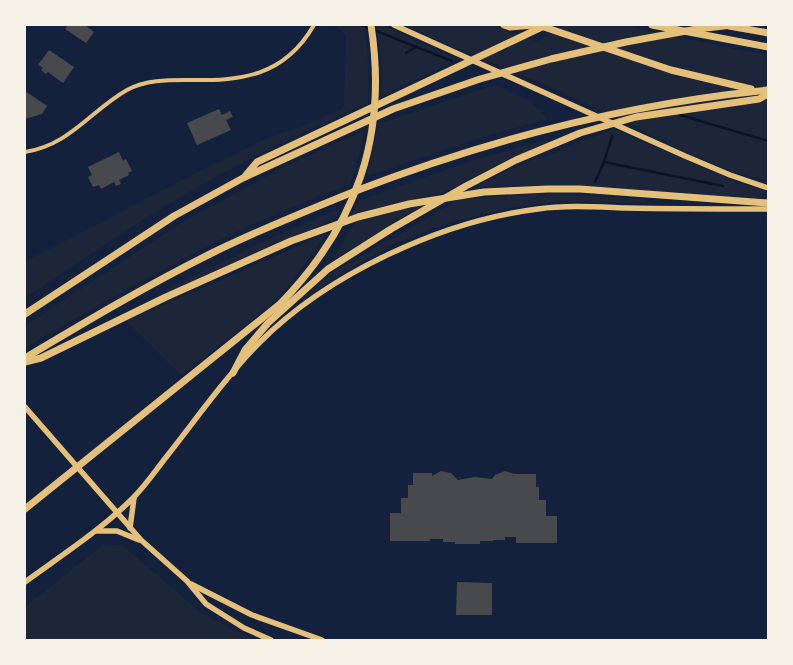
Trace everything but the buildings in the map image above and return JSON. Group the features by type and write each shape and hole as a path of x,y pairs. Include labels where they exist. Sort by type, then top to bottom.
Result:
{"highway":[{"path":"25,509 280,304 317,262 334,236 352,200 366,161 372,136 376,74 371,25"},
{"path":"504,25 510,27 533,25"},
{"path":"538,25 671,70 768,92"},
{"path":"243,178 257,162 546,25"},
{"path":"652,25 768,47"},
{"path":"722,25 768,33"},
{"path":"25,314 174,216 243,178 393,109 480,79 551,59 626,42 696,29 732,25"},
{"path":"25,360 124,300 214,252 326,203 420,168 496,143 550,128 644,106 719,95 768,92"},
{"path":"233,374 245,350 268,324 328,269 391,229 466,186 516,160 580,133 636,117 759,99 768,92"},
{"path":"25,360 41,358 166,297 291,241 358,217 409,204 484,192 548,188 768,202"}],"main road":[{"path":"394,25 684,156 768,188"},
{"path":"25,582 96,531 134,497 259,343 332,287 386,255 425,238 480,220 517,212 558,207 768,209"},
{"path":"25,407 140,540 187,582 206,604 244,628 271,640"},
{"path":"130,528 134,497"},
{"path":"96,531 117,531 140,540"},
{"path":"187,582 252,615 322,640"}],"street":[{"path":"25,152 64,138 76,130 101,107 138,86 167,80 212,81 248,77 272,68 297,49 314,25"}],"shaded area":[{"path":"332,25 364,25 368,61 368,103 311,129 192,190 25,298 25,262 198,172 268,138 342,109 344,104 346,35"},
{"path":"377,25 382,25 458,60 381,96 382,69"},
{"path":"403,25 493,25 537,42 561,25 623,25 740,50 768,54 768,181 723,168 572,97"},
{"path":"495,85 530,101 548,119 476,139 367,176 378,124"},
{"path":"616,130 736,182 768,192 768,199 579,185 481,187 481,183 542,155 543,158 586,139"},
{"path":"364,131 363,142 350,184 239,230 124,291 25,348 25,326 184,221 290,164"},
{"path":"548,139 549,142 488,169 445,192 352,214 358,201 465,163"},
{"path":"560,194 645,199 645,203 560,201 511,208 448,223 391,245 333,279 300,302 330,274 460,199"},
{"path":"425,204 332,260 356,222"},
{"path":"341,208 335,219 263,249 167,293 165,290 264,241"},
{"path":"326,234 287,288 259,315 181,375 126,321"},
{"path":"104,544 122,545 202,614 254,640 25,640 25,607"}],"waterway":[{"path":"361,25 452,61"},
{"path":"406,53 416,47"},
{"path":"680,115 768,141"},
{"path":"595,182 604,162 612,136"},
{"path":"604,162 723,186"}]}
